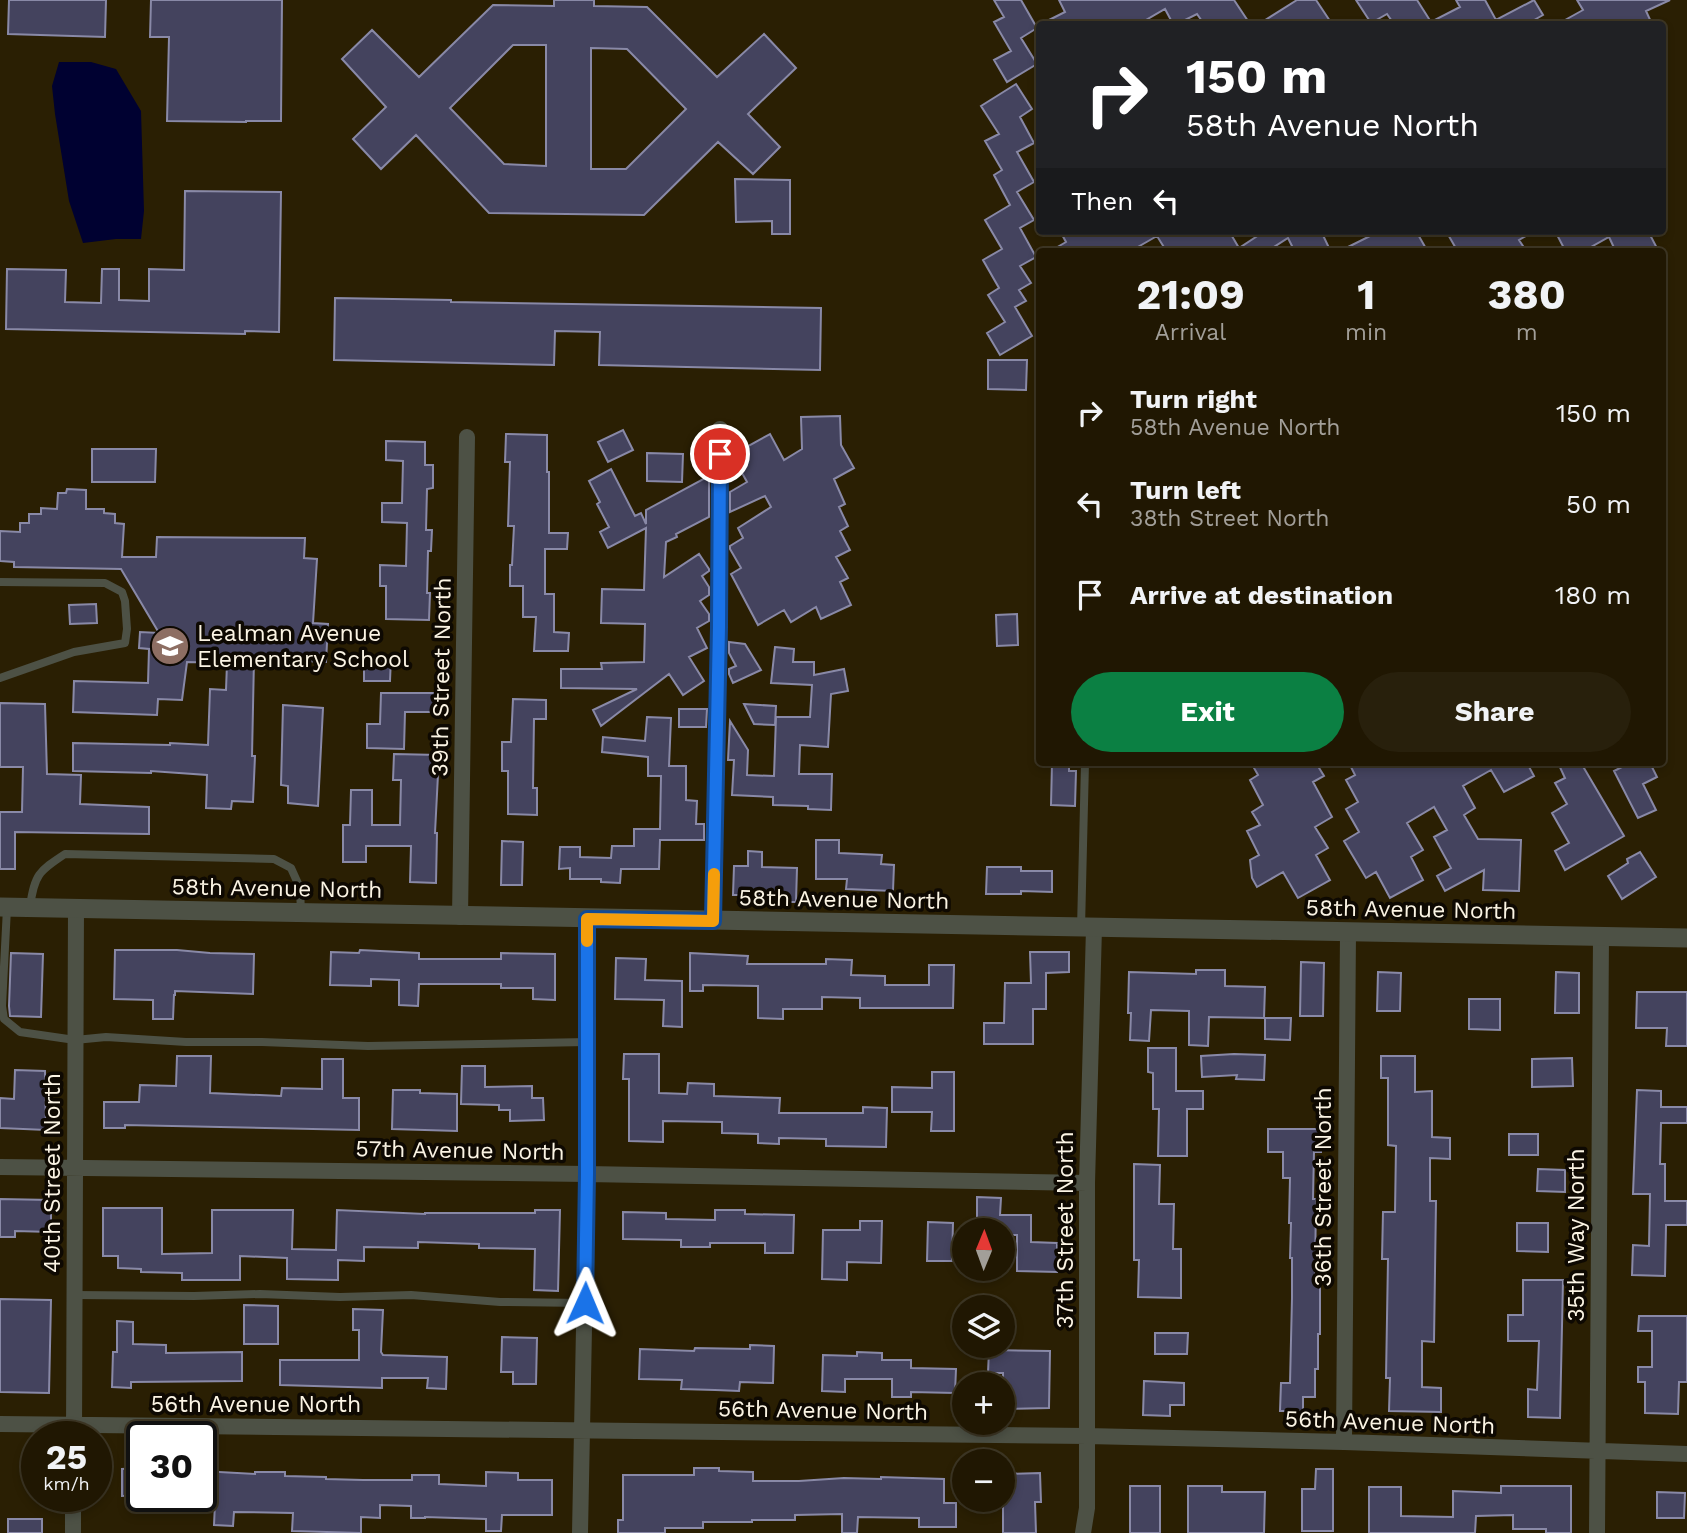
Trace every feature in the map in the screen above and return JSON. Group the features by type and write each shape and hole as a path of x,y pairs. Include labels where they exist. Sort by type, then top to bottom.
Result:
{"street":[{"path":"713,921 720,429"},
{"name":"39th Street North","path":"460,917 467,437"},
{"name":"58th Avenue North","path":"4,907 1687,938"},
{"name":"40th Street North","path":"74,1421 76,908"},
{"path":"580,1533 587,1174 587,919"},
{"name":"37th Street North","path":"1083,1533 1087,1508 1087,928"},
{"name":"36th Street North","path":"1344,1442 1348,932"},
{"name":"35th Way North","path":"1597,1533 1601,936"},
{"name":"57th Avenue North","path":"0,1167 1087,1183"},
{"name":"56th Avenue North","path":"0,1424 21,1426"},
{"name":"56th Avenue North","path":"112,1431 583,1430 1087,1436 1687,1454"},
{"path":"73,1512 73,1533"}],"lane":[{"path":"0,582 105,583 122,592 127,629 125,643 74,652 0,678"},
{"path":"1084,766 1087,928"},
{"path":"30,908 33,884 46,867 65,854 274,859 291,868 300,888 301,913"},
{"path":"4,907 2,1006 4,1019 20,1032 75,1040 106,1037 186,1042 368,1046 587,1042"},
{"path":"74,1295 411,1295 500,1302 585,1303"}],"shaded area":[{"path":"59,62 91,62 116,69 141,111 144,211 141,239 83,243 69,201 55,114 52,86"}],"building":[{"path":"9,0 106,0 105,37 8,34"},
{"path":"151,0 282,0 281,121 167,121 169,37 150,37"},
{"path":"554,0 594,0 594,6 647,7 717,77 764,34 796,68 748,114 780,147 753,174 718,142 644,215 489,213 416,135 381,169 353,139 386,107 342,59 372,30 419,77 493,5 554,6","holes":["513,45 546,45 546,166 504,164 450,108","591,48 627,49 686,109 626,169 591,169"]},
{"path":"994,0 1021,0 1036,26 1021,38 1036,65 1007,82 994,60 1011,51 994,22 1004,17"},
{"path":"1059,0 1234,0 1248,21 1202,21 1197,14 1183,21 1171,21 1165,9 1144,21 1047,21 1065,12"},
{"path":"1297,0 1316,0 1330,21 1264,21"},
{"path":"1356,0 1417,0 1430,21 1392,21 1387,14 1370,21"},
{"path":"1456,0 1485,0 1496,20 1534,0 1543,15 1532,21 1433,21 1460,7"},
{"path":"1577,0 1670,0 1646,11 1651,21 1563,21 1583,10"},
{"path":"1016,84 1032,109 1020,117 1034,143 1017,152 1034,182 1017,192 1034,220 1020,228 1036,257 1020,266 1031,283 1019,290 1026,301 1015,307 1032,336 1000,355 987,333 1005,322 988,295 999,288 983,260 1002,249 985,220 1010,205 994,175 1002,170 985,141 999,134 981,106"},
{"path":"735,179 790,180 790,234 772,234 772,221 736,222"},
{"path":"185,191 281,192 279,332 245,331 245,334 6,329 7,269 66,270 65,302 101,303 102,269 119,269 119,300 149,301 149,269 184,270"},
{"path":"1062,235 1231,235 1239,248 1164,248 1157,236 1136,248 1056,248 1066,242"},
{"path":"1259,235 1323,235 1329,248 1293,248 1288,238 1272,248 1239,248"},
{"path":"1372,235 1418,235 1426,248 1346,248"},
{"path":"1448,235 1527,235 1519,240 1524,248 1456,248"},
{"path":"1557,235 1650,235 1657,248 1614,248 1609,237 1589,248 1564,248"},
{"path":"335,298 821,308 820,370 599,365 600,332 555,331 554,365 334,360"},
{"path":"988,360 1027,360 1026,390 988,389"},
{"path":"840,416 841,445 854,468 834,479 845,504 839,507 848,526 840,531 850,550 836,557 848,578 840,582 851,605 821,619 816,607 791,622 784,610 758,625 731,574 741,568 730,546 743,538 738,528 771,507 765,496 730,512 730,492 747,482 732,455 770,434 784,460 802,449 801,417"},
{"path":"623,430 633,450 608,462 598,442"},
{"path":"506,434 547,435 549,533 568,533 567,549 545,549 545,594 554,594 554,632 569,633 568,651 534,651 536,617 523,617 523,586 510,586 514,526 508,526 510,462 505,462"},
{"path":"386,441 425,442 425,465 433,465 433,488 427,489 426,530 432,530 431,551 428,551 429,620 386,619 386,586 380,586 380,565 406,566 407,523 382,522 382,503 402,503 403,461 386,460"},
{"path":"92,449 156,449 155,482 92,482"},
{"path":"647,453 683,454 682,482 647,481"},
{"path":"611,469 635,516 641,513 646,524 646,510 707,477 709,480 709,517 666,542 664,577 699,554 709,569 702,576 709,587 709,595 700,601 709,614 709,621 697,628 707,648 689,657 704,681 683,695 669,674 601,726 593,710 637,689 561,688 561,669 602,669 601,663 644,662 645,624 601,623 602,589 644,590 646,528 608,548 600,532 609,527 589,481"},
{"path":"67,489 86,490 86,509 104,509 104,513 115,514 115,523 124,524 122,557 156,557 157,537 305,538 304,558 317,559 313,623 328,624 326,662 254,659 253,802 232,801 231,809 206,808 207,775 151,771 73,771 73,743 208,745 210,689 226,690 227,663 187,662 182,700 158,699 157,715 73,712 74,681 148,683 149,649 139,648 140,632 159,633 121,569 14,567 14,562 0,561 0,531 20,532 20,523 29,523 29,514 41,514 41,508 57,509 58,493 66,493"},
{"path":"96,604 97,623 70,624 69,605"},
{"path":"1017,614 1018,645 997,646 996,615"},
{"path":"729,642 745,644 761,670 733,683 729,669 736,666 729,653"},
{"path":"775,647 794,649 793,662 814,662 814,675 844,669 848,691 831,694 828,747 800,745 799,774 832,774 831,810 773,805 773,797 732,795 734,760 728,760 730,721 748,750 747,775 774,776 776,717 810,717 812,685 771,683"},
{"path":"364,657 391,657 390,681 364,681"},
{"path":"381,693 435,693 434,712 405,712 404,749 367,748 367,724 380,724"},
{"path":"513,699 546,700 546,719 534,719 533,788 537,788 537,815 508,814 508,771 502,771 502,742 511,742"},
{"path":"0,703 45,704 47,774 81,775 80,804 149,807 149,834 15,832 15,869 0,869 0,812 22,812 23,767 0,767"},
{"path":"744,704 776,706 775,725 754,724"},
{"path":"283,705 323,708 318,806 288,803 288,786 281,785"},
{"path":"679,709 707,709 706,727 679,727"},
{"path":"647,717 671,718 669,766 686,766 686,800 697,801 696,824 704,824 704,840 660,840 659,869 621,869 620,883 601,882 601,879 570,879 570,868 559,869 560,847 580,847 580,857 611,858 612,846 634,846 634,829 660,829 661,776 648,776 648,757 602,752 603,737 645,741"},
{"path":"394,754 439,755 435,833 436,883 410,882 411,846 366,846 366,862 343,862 343,825 350,825 351,790 372,790 372,825 400,825 401,780 393,780"},
{"path":"1052,766 1069,766 1069,771 1076,771 1075,806 1051,805"},
{"path":"1318,766 1324,776 1313,782 1332,817 1315,827 1328,848 1316,855 1330,880 1298,898 1283,872 1257,887 1252,878 1250,860 1259,855 1247,831 1260,825 1252,812 1263,805 1250,780 1258,775 1254,768"},
{"path":"1350,766 1529,766 1534,776 1504,792 1491,770 1463,786 1475,808 1464,815 1478,839 1521,840 1519,891 1483,890 1484,870 1445,891 1437,876 1451,868 1434,837 1447,830 1434,807 1407,823 1423,850 1411,857 1423,880 1390,898 1376,872 1366,878 1344,841 1359,832 1346,809 1358,802 1346,780 1355,775"},
{"path":"1559,766 1583,766 1624,836 1565,870 1555,851 1569,843 1552,813 1567,804 1555,783 1565,778"},
{"path":"1652,766 1657,777 1643,784 1656,810 1638,818 1614,771 1622,767"},
{"path":"816,840 839,840 839,853 882,855 881,864 894,865 893,891 846,889 847,879 816,879"},
{"path":"502,841 523,842 522,885 501,885"},
{"path":"748,851 762,852 762,867 797,868 796,902 775,902 775,895 733,895 734,866 748,866"},
{"path":"1640,852 1656,877 1622,899 1608,876 1628,863 1627,859"},
{"path":"987,867 1052,871 1052,892 986,894"},
{"path":"115,950 254,954 253,994 175,991 173,1019 153,1019 153,1000 114,999"},
{"path":"360,950 419,953 419,959 501,959 501,953 555,954 555,1000 533,999 533,988 501,988 501,984 419,984 418,1006 399,1005 399,980 371,979 371,986 330,985 331,952 359,953"},
{"path":"1030,952 1069,952 1069,972 1046,973 1046,1009 1033,1009 1033,1044 984,1044 984,1023 1004,1023 1005,983 1031,983"},
{"path":"11,953 43,954 41,1017 10,1016"},
{"path":"690,953 748,956 747,964 826,964 826,959 852,960 851,975 885,976 885,985 929,985 929,965 954,965 953,1008 860,1008 860,998 822,997 822,1009 783,1009 783,1019 758,1018 758,986 703,985 703,991 690,991"},
{"path":"616,958 646,959 645,980 682,981 682,1027 663,1026 664,1000 615,999"},
{"path":"1301,962 1324,963 1323,1016 1300,1016"},
{"path":"1196,970 1225,970 1225,986 1265,987 1264,1018 1209,1017 1208,1046 1189,1045 1189,1011 1151,1010 1149,1041 1130,1040 1129,972 1196,974"},
{"path":"1378,972 1401,973 1400,1011 1377,1011"},
{"path":"1556,972 1579,973 1579,1013 1555,1013"},
{"path":"1637,992 1687,992 1687,1046 1666,1046 1667,1028 1636,1028"},
{"path":"1469,999 1500,999 1500,1030 1469,1029"},
{"path":"1265,1018 1291,1018 1290,1040 1265,1039"},
{"path":"1148,1048 1176,1048 1176,1091 1203,1091 1203,1109 1187,1109 1187,1156 1158,1156 1159,1109 1153,1109 1153,1073 1148,1072"},
{"path":"624,1054 659,1054 659,1093 687,1094 688,1083 714,1084 714,1096 780,1098 779,1113 863,1113 863,1107 887,1108 886,1147 826,1146 826,1139 779,1138 779,1144 758,1143 758,1134 722,1133 722,1122 663,1121 663,1142 629,1141 629,1079 623,1079"},
{"path":"1265,1055 1264,1080 1236,1079 1237,1075 1202,1077 1201,1056"},
{"path":"177,1056 211,1056 210,1093 281,1096 282,1088 322,1089 322,1059 343,1059 343,1098 359,1098 359,1130 125,1125 125,1128 104,1128 104,1102 139,1102 140,1085 176,1086"},
{"path":"1381,1056 1415,1056 1415,1092 1432,1091 1432,1137 1450,1138 1450,1159 1430,1158 1430,1201 1436,1201 1434,1342 1422,1341 1422,1387 1441,1388 1441,1412 1389,1411 1390,1378 1386,1378 1388,1259 1382,1259 1383,1212 1395,1212 1396,1146 1388,1145 1388,1078 1381,1078"},
{"path":"1572,1058 1573,1086 1532,1087 1532,1059"},
{"path":"462,1066 485,1066 485,1087 532,1086 532,1098 543,1098 544,1120 510,1121 510,1110 499,1110 499,1105 461,1104"},
{"path":"15,1070 45,1071 46,1130 0,1128 0,1098 14,1099"},
{"path":"932,1072 954,1072 954,1131 931,1131 932,1112 892,1112 892,1087 932,1088"},
{"path":"393,1090 457,1094 457,1131 392,1129"},
{"path":"1637,1090 1661,1091 1661,1107 1687,1107 1687,1123 1661,1123 1660,1164 1665,1164 1665,1201 1687,1201 1687,1225 1666,1225 1665,1276 1632,1275 1633,1245 1649,1246 1650,1194 1633,1194"},
{"path":"1268,1129 1321,1129 1321,1152 1314,1152 1313,1199 1316,1199 1315,1275 1320,1275 1318,1369 1315,1369 1315,1397 1303,1397 1303,1411 1280,1411 1281,1383 1290,1383 1290,1178 1283,1178 1283,1152 1268,1152"},
{"path":"1509,1134 1538,1134 1538,1155 1509,1155"},
{"path":"1134,1164 1160,1165 1159,1204 1174,1204 1173,1249 1181,1249 1181,1298 1138,1297 1139,1260 1134,1260"},
{"path":"1538,1169 1565,1170 1565,1192 1537,1191"},
{"path":"977,1197 1001,1198 1000,1215 1031,1215 1031,1242 1057,1243 1057,1272 1017,1271 1015,1218 977,1218"},
{"path":"0,1199 51,1200 51,1232 15,1231 15,1237 0,1237"},
{"path":"103,1208 162,1208 162,1254 212,1253 212,1210 293,1210 292,1249 336,1250 337,1210 425,1214 535,1213 535,1210 560,1210 558,1291 534,1290 535,1249 479,1248 479,1244 418,1242 418,1248 364,1247 364,1261 338,1260 338,1280 287,1279 287,1258 240,1256 240,1280 182,1280 182,1273 141,1272 141,1269 118,1268 118,1256 103,1256"},
{"path":"715,1210 794,1215 793,1253 765,1253 765,1243 710,1243 710,1247 681,1247 681,1240 623,1239 623,1212 666,1213 666,1219 715,1220"},
{"path":"860,1221 882,1221 881,1263 847,1262 847,1280 822,1279 823,1230 860,1230"},
{"path":"928,1222 952,1223 952,1261 927,1261"},
{"path":"1517,1223 1548,1223 1548,1252 1517,1251"},
{"path":"1523,1280 1563,1280 1560,1418 1528,1417 1528,1389 1537,1390 1539,1341 1508,1341 1508,1315 1523,1315"},
{"path":"0,1299 51,1300 49,1393 0,1392"},
{"path":"244,1305 278,1306 278,1344 244,1344"},
{"path":"353,1309 383,1310 383,1355 447,1357 446,1389 427,1388 428,1378 382,1378 382,1388 280,1385 280,1360 359,1360 359,1330 353,1330"},
{"path":"1639,1316 1687,1316 1687,1382 1679,1382 1678,1414 1645,1413 1645,1382 1638,1382 1638,1367 1652,1367 1652,1331 1638,1331"},
{"path":"117,1321 133,1322 133,1344 166,1345 166,1353 242,1352 242,1381 131,1382 131,1388 112,1387 113,1352 117,1352"},
{"path":"1155,1333 1188,1333 1187,1354 1155,1354"},
{"path":"502,1337 537,1338 536,1384 513,1384 513,1372 501,1372"},
{"path":"750,1345 774,1346 773,1383 740,1382 739,1391 681,1389 682,1380 639,1379 640,1349 750,1349"},
{"path":"1015,1350 1050,1351 1049,1408 1015,1409 1015,1372 988,1372 989,1358 1015,1358"},
{"path":"857,1352 882,1353 882,1360 911,1360 911,1368 956,1369 956,1372 952,1372 952,1393 911,1392 911,1397 892,1397 892,1379 845,1379 845,1392 822,1391 823,1355 857,1356"},
{"path":"1144,1381 1184,1383 1184,1405 1170,1405 1170,1416 1143,1415"},
{"path":"694,1468 719,1468 719,1471 753,1472 753,1481 881,1477 944,1479 944,1503 952,1503 952,1512 956,1512 956,1527 919,1527 919,1518 858,1517 857,1533 842,1533 842,1514 795,1515 795,1520 703,1522 703,1528 665,1528 665,1533 618,1533 618,1520 623,1520 623,1475 694,1475"},
{"path":"122,1469 126,1469 126,1496 122,1496"},
{"path":"1316,1469 1333,1469 1333,1531 1302,1531 1302,1489 1315,1489"},
{"path":"217,1472 285,1472 285,1476 363,1480 412,1480 412,1475 439,1475 439,1484 486,1486 486,1472 518,1473 518,1480 552,1480 552,1515 502,1515 501,1531 486,1531 486,1519 411,1518 411,1506 380,1505 380,1518 361,1517 361,1533 292,1531 293,1513 234,1512 233,1526 214,1525 215,1512 217,1512"},
{"path":"1040,1473 1041,1502 1035,1502 1036,1533 1003,1533 1003,1512 1015,1512 1015,1474"},
{"path":"1130,1486 1160,1486 1160,1533 1130,1533"},
{"path":"1188,1486 1222,1486 1222,1492 1265,1492 1264,1533 1188,1533"},
{"path":"1501,1486 1571,1486 1571,1533 1546,1533 1546,1529 1513,1529 1513,1515 1476,1516 1475,1533 1369,1533 1369,1487 1401,1487 1401,1516 1453,1517 1453,1491 1501,1493"},
{"path":"1657,1492 1685,1493 1684,1518 1657,1518"},
{"path":"8,1519 42,1519 42,1533 8,1533"}],"slow traffic":[{"path":"587,941 587,919 713,921 714,874"}],"place":[{"name":"Lealman Avenue Elementary School","path":"170,646"}],"route":[{"path":"585,1303 587,919 713,921 720,454"}]}
